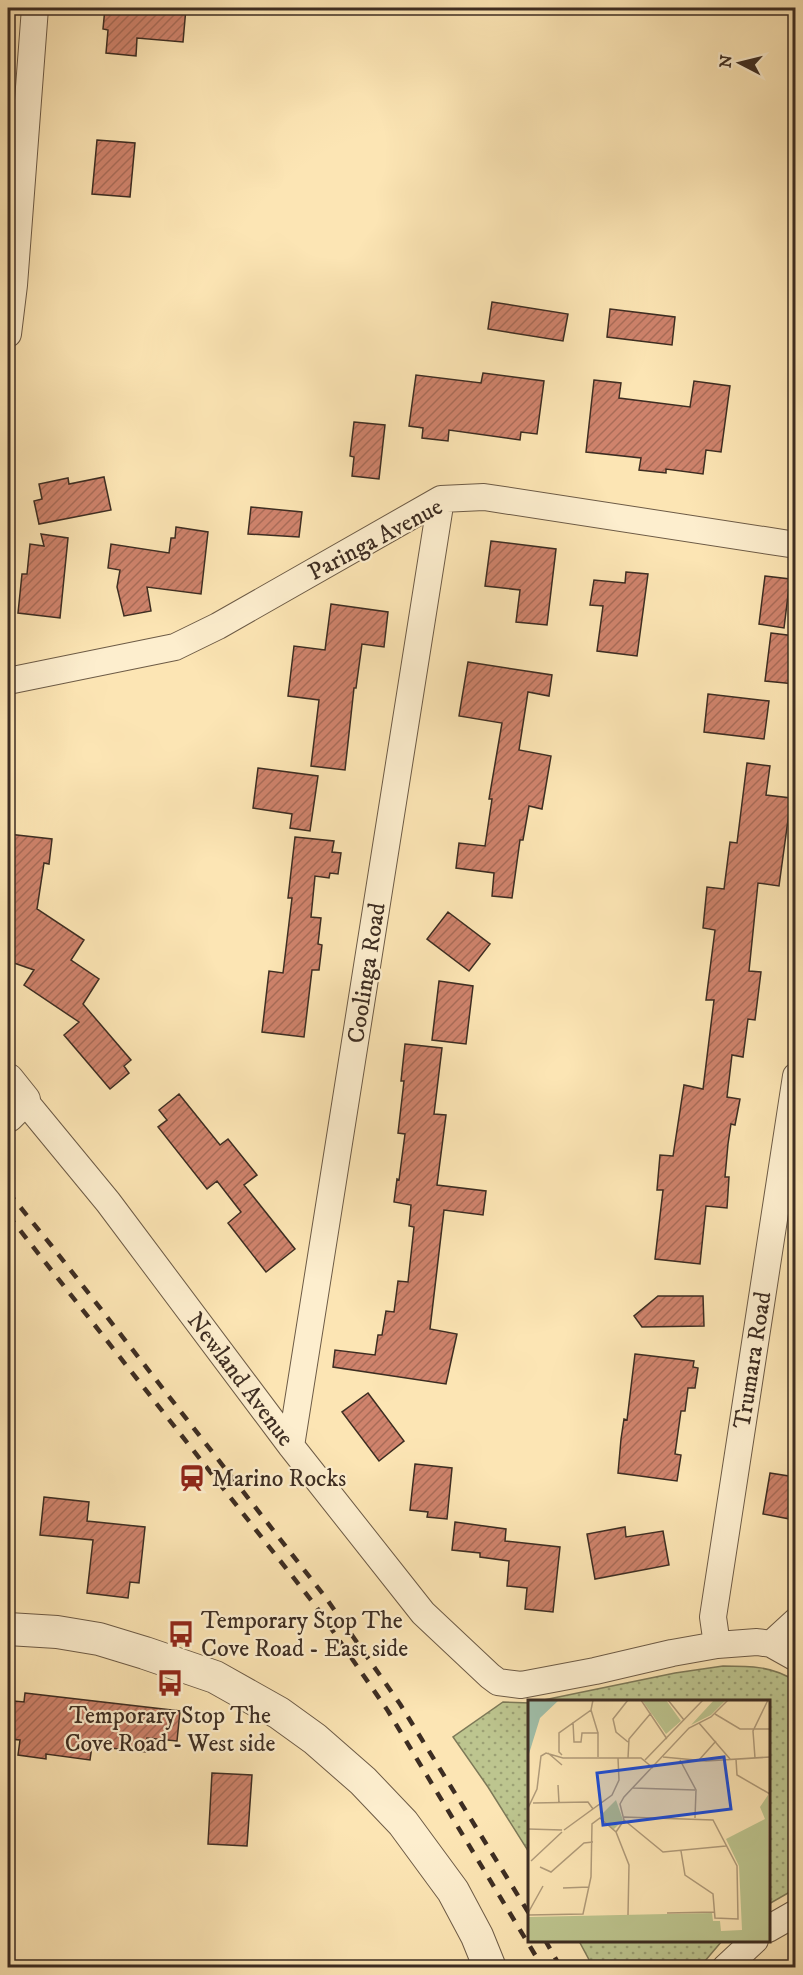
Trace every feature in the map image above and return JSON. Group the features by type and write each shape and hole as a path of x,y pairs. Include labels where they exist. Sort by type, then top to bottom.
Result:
{"street":[{"path":"8,333 14,285 35,8"},
{"name":"Paringa Avenue","path":"8,681 175,647 218,626 441,499 484,497 795,545"},
{"name":"Coolinga Road","path":"291,1446 441,499"},
{"name":"Trumara Road","path":"717,1645 713,1617 795,1076"},
{"name":"Newland Avenue","path":"13,1099 108,1202 291,1446 423,1612 479,1668 498,1682 521,1685 533,1683 717,1645 757,1642 771,1644 795,1658"},
{"path":"771,1644 795,1621"},
{"path":"8,1629 57,1632 145,1653 215,1677 279,1713 315,1739 363,1780 403,1823 453,1891 477,1936 490,1968"},
{"path":"770,1928 795,1913"},
{"path":"724,1968 754,1942"}],"green space":[{"path":"723,1666 751,1667 778,1672 795,1681 795,1889 770,1903 770,1700 544,1700 675,1673"},
{"path":"503,1702 528,1703 528,1851 488,1787 453,1737"},
{"path":"580,1942 721,1942 699,1968 593,1967"}],"building":[{"path":"105,8 186,8 183,42 137,38 136,56 106,53 108,30 103,29"},
{"path":"97,140 135,143 130,197 92,194"},
{"path":"492,302 568,314 563,341 488,329"},
{"path":"610,309 675,317 672,345 607,337"},
{"path":"483,373 544,381 537,434 521,432 520,440 449,430 448,441 422,438 423,428 409,426 416,375 481,383"},
{"path":"594,380 621,383 619,398 690,407 694,381 730,386 721,452 706,450 703,474 666,469 666,473 639,470 641,458 586,452"},
{"path":"354,422 385,425 379,479 352,476 354,457 350,456"},
{"path":"104,477 111,510 39,524 34,501 42,499 39,484 68,478 69,484"},
{"path":"251,507 302,512 299,537 248,534"},
{"path":"176,527 208,532 201,594 147,587 151,611 124,616 117,587 120,570 108,568 111,544 169,553 171,538 175,538"},
{"path":"41,534 68,538 60,618 18,613 22,574 27,574 30,544 44,546"},
{"path":"491,541 556,549 547,625 516,622 520,590 485,586"},
{"path":"626,572 648,574 637,656 597,651 603,606 590,605 594,580 625,583"},
{"path":"765,576 790,579 784,628 759,624"},
{"path":"331,604 388,612 384,647 362,644 356,688 354,688 345,770 311,766 319,700 288,696 294,646 325,650"},
{"path":"771,633 795,636 795,684 765,681"},
{"path":"468,662 552,675 549,696 528,692 519,750 551,756 542,809 529,806 523,840 520,840 512,898 492,896 494,873 456,868 459,843 485,846 492,799 489,799 502,723 459,716"},
{"path":"708,694 769,701 764,739 704,732"},
{"path":"747,763 770,766 766,795 791,798 779,886 758,883 749,971 761,972 755,1020 748,1019 743,1057 732,1055 727,1097 740,1099 735,1125 731,1124 728,1144 725,1177 729,1177 727,1208 706,1206 700,1264 655,1259 663,1190 657,1190 660,1155 673,1156 684,1085 703,1089 714,1000 706,1000 715,930 703,928 707,887 724,889 730,842 737,843"},
{"path":"258,768 318,776 310,831 290,828 292,814 253,808"},
{"path":"8,834 52,839 49,864 44,863 37,909 84,940 71,960 99,979 83,1004 131,1060 124,1066 129,1073 110,1089 64,1035 79,1022 24,985 34,970 8,961"},
{"path":"295,837 334,841 332,852 341,853 338,874 330,873 329,878 315,876 311,917 321,918 318,944 322,945 319,970 312,970 304,1037 262,1032 269,971 283,973 292,898 288,898"},
{"path":"448,912 490,944 469,971 427,939"},
{"path":"439,981 473,986 466,1044 432,1040"},
{"path":"405,1044 442,1048 434,1114 446,1115 437,1185 486,1191 483,1215 444,1210 430,1329 457,1334 446,1384 333,1367 335,1350 375,1355 378,1335 382,1335 386,1311 394,1312 398,1281 408,1282 414,1227 409,1226 411,1205 394,1202 405,1134 398,1133 404,1081 401,1081"},
{"path":"179,1094 220,1145 228,1139 257,1175 244,1185 295,1249 266,1272 228,1223 241,1212 217,1181 207,1189 158,1127 167,1120 159,1110"},
{"path":"658,1296 703,1296 704,1326 642,1327 634,1316"},
{"path":"635,1354 694,1361 693,1367 698,1368 695,1388 688,1388 685,1411 681,1411 675,1454 681,1455 677,1481 618,1473 621,1439 624,1419 627,1420"},
{"path":"368,1393 404,1441 379,1461 342,1412"},
{"path":"415,1464 452,1468 447,1519 427,1517 428,1512 410,1510"},
{"path":"770,1473 795,1477 795,1520 763,1514"},
{"path":"44,1497 89,1502 87,1521 145,1527 139,1583 130,1582 128,1598 87,1593 93,1540 40,1535"},
{"path":"455,1522 506,1529 505,1541 560,1547 553,1612 525,1609 527,1588 507,1586 509,1561 480,1557 480,1553 452,1550"},
{"path":"625,1527 626,1537 663,1531 669,1565 595,1579 587,1534"},
{"path":"25,1693 180,1711 177,1741 147,1738 146,1752 92,1746 90,1760 46,1754 46,1759 18,1755 20,1740 9,1739 14,1701 24,1702"},
{"path":"212,1773 252,1775 247,1846 208,1844"}],"railway":[{"path":"8,1192 326,1598 400,1704 528,1912"},
{"path":"8,1215 315,1605 388,1711 543,1968"},
{"path":"546,1942 561,1968"}],"place":[{"name":"Marino Rocks","path":"192,1478"},
{"name":"Temporary Stop The Cove Road - East side","path":"181,1634"},
{"name":"Temporary Stop The Cove Road - West side","path":"170,1683"}]}
